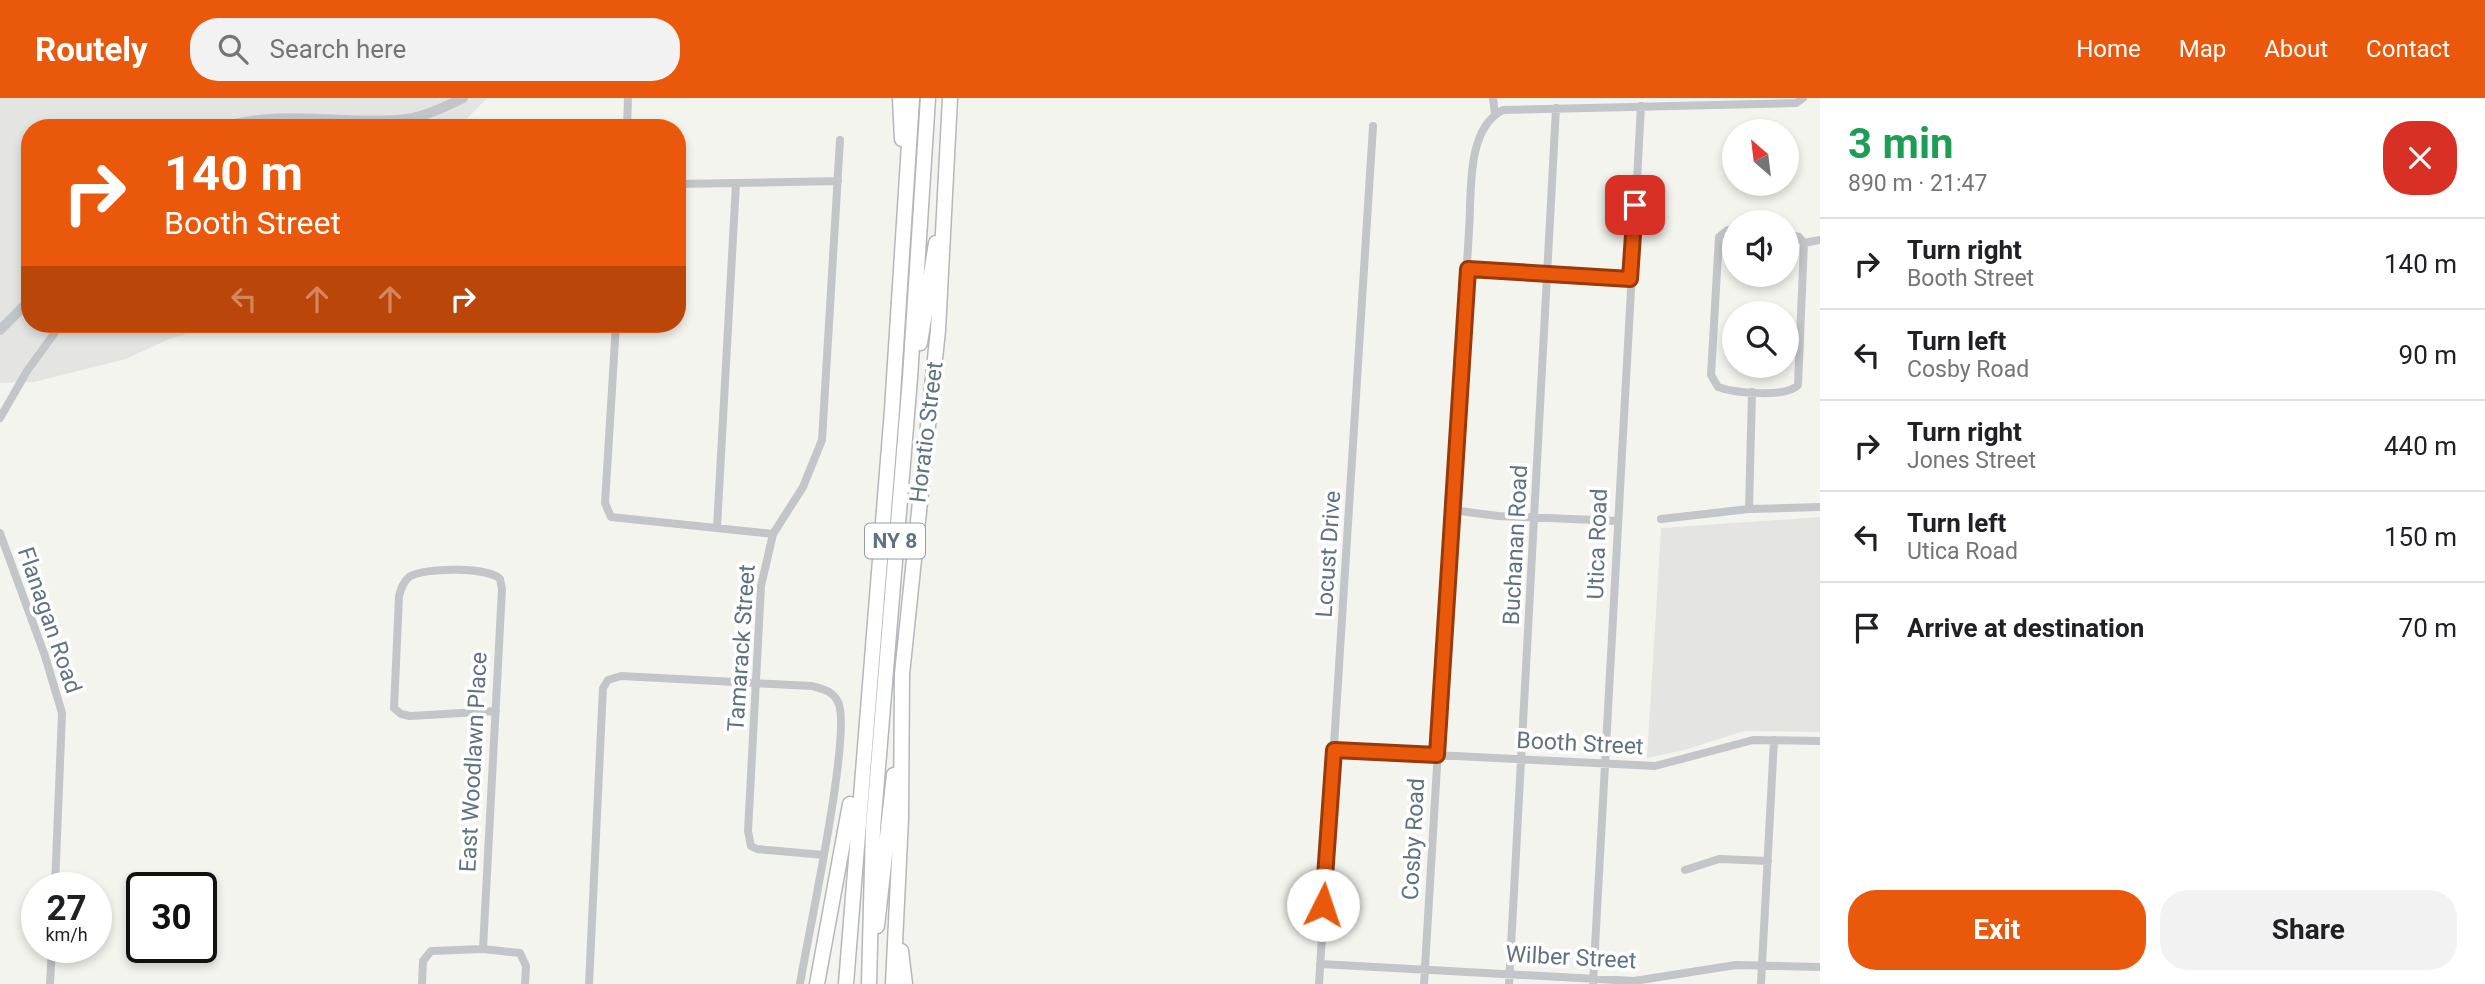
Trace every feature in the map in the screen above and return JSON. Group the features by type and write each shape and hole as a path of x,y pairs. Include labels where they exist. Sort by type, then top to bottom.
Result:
{"highway":[{"path":"900,98 904,214"},
{"name":"NY 8","path":"846,984 892,410 912,98"},
{"name":"NY 8","path":"869,983 869,919 881,704 910,378 928,98"},
{"name":"Horatio Street","path":"896,909 900,850 902,674 915,528 938,330 950,98"},
{"path":"910,378 919,347 948,158"},
{"path":"869,983 902,711"},
{"path":"817,984 866,716"},
{"path":"893,984 896,909"},
{"path":"896,909 905,984"}],"street":[{"path":"403,119 445,107 463,98"},
{"path":"627,119 628,98"},
{"path":"1493,98 1495,114 1503,110 1556,108 1598,102 1640,106 1702,102 1796,103 1802,99"},
{"name":"Utica Road","path":"1593,981 1640,106"},
{"name":"Buchanan Road","path":"1509,979 1556,108"},
{"name":"Cosby Road","path":"1424,984 1474,166 1479,140 1495,114"},
{"path":"281,119 363,119"},
{"name":"Locust Drive","path":"1319,984 1373,126"},
{"name":"Tamarack Street","path":"824,855 757,849 748,839 761,586 773,534 803,487 822,440 840,140"},
{"path":"686,184 838,181"},
{"path":"717,528 736,183"},
{"path":"1722,233 1717,256 1711,375 1719,388 1752,392 1785,393 1798,385 1804,243 1799,237"},
{"path":"1804,243 1820,240"},
{"path":"1468,269 1630,279"},
{"path":"0,330 21,309"},
{"path":"0,418 27,371 54,333"},
{"path":"616,333 607,508 611,517 773,534"},
{"path":"1749,509 1752,392"},
{"path":"1661,519 1749,509 1820,508"},
{"path":"1452,510 1618,521"},
{"name":"Flanagan Road","path":"0,533 45,656 62,713 56,872"},
{"name":"East Woodlawn Place","path":"483,949 496,711 502,589 499,578 487,570 421,572 407,579 399,596 392,702 394,708 407,715 496,711"},
{"path":"589,984 603,688 608,680 621,676 812,686 832,694 838,702 842,724 824,855 800,984"},
{"path":"1761,984 1774,740"},
{"name":"Booth Street","path":"1334,750 1655,766 1731,743 1820,741"},
{"path":"1685,870 1719,859 1768,861"},
{"path":"422,984 423,961 431,951 483,949 520,953 526,966 525,984"},
{"path":"50,984 51,963"},
{"name":"Wilber Street","path":"1320,964 1425,969 1509,979 1593,981 1653,979 1736,965 1820,967"}],"shaded area":[{"path":"0,98 487,98 467,119 21,119 21,333 189,333 126,359 34,382 0,383"},
{"path":"1820,517 1820,732 1744,731 1681,751 1647,758 1661,528"}],"route":[{"path":"1323,905 1334,750 1437,755 1468,269 1630,279 1635,205"}]}
